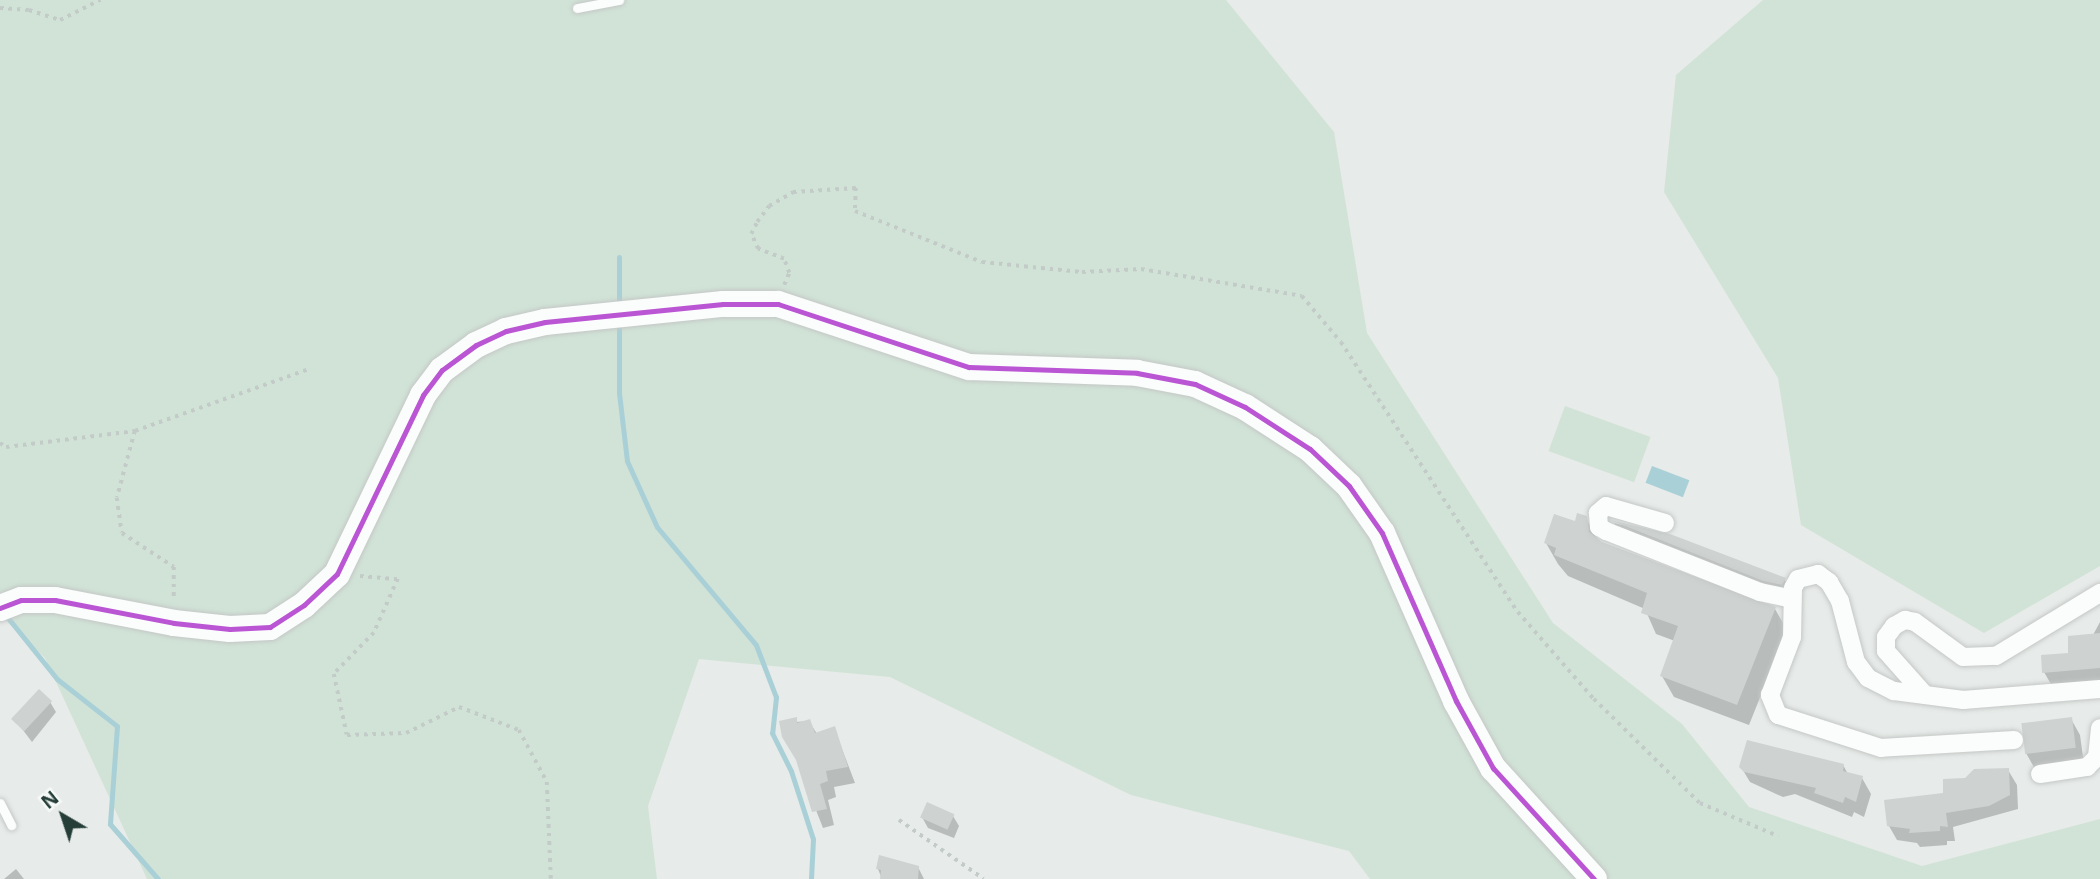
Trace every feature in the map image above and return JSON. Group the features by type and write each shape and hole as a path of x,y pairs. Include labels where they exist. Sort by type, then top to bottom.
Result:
{"main road":[{"path":"0,608 21,600 55,600 174,623 230,629 270,627 304,605 337,574 423,395 442,370 476,345 506,331 571,320 696,306 778,304 969,367 1137,373 1195,384 1245,407 1310,449 1349,486 1382,533 1456,701 1493,768 1594,879"}],"street":[{"path":"1665,523 1606,506 1598,513 1599,527 1617,535 1760,592 1792,598"},
{"path":"2014,740 1881,748 1778,715 1770,695 1792,637 1792,598 1798,579 1818,574 1840,601 1856,662 1868,678 1894,691 1963,699 2100,689"},
{"path":"1925,695 1886,650 1886,637 1894,626 1915,622 1963,657 1996,656 2100,593"},
{"path":"2040,775 2087,767 2097,757 2100,728"}],"lane":[{"path":"577,8 620,0"},
{"path":"0,803 11,825"}],"path":[{"path":"0,8 29,10 60,20 100,0"},
{"path":"0,443 6,447 135,431 309,369"},
{"path":"135,431 117,498 122,533 174,567 174,623"},
{"path":"337,574 398,579 374,633 334,674 347,735 407,733 459,707 519,730 547,782 551,879"},
{"path":"900,820 984,879"}],"green space":[{"path":"0,0 1226,0 1334,132 1367,333 1553,623 1682,724 1749,807 1922,866 2100,819 2100,879 1370,879 1349,851 1131,795 890,677 699,659 648,806 657,879 147,879 45,658 0,615"},
{"path":"1763,0 2100,0 2100,566 1984,633 1801,525 1778,378 1664,192 1676,75"},
{"path":"1565,406 1651,437 1634,482 1549,451"}],"water":[{"path":"1652,466 1689,480 1683,497 1646,483"}],"building":[{"path":"1577,513 1587,516 1589,532 1602,542 1776,607 1737,705 1660,676 1678,626 1641,613 1647,593 1554,555 1556,548 1544,543 1554,514 1575,521"},
{"path":"1610,520 1670,534 1786,578 1782,585 1763,581"},
{"path":"2100,633 2100,668 2042,673 2041,655 2068,653 2068,636"},
{"path":"39,689 52,701 24,731 11,719"},
{"path":"797,717 797,723 810,719 815,733 835,726 848,767 826,771 828,781 820,784 827,809 812,812 796,760 782,737 779,721"},
{"path":"2072,717 2076,748 2025,754 2021,723"},
{"path":"1747,740 1844,764 1843,771 1863,776 1856,802 1845,797 1843,803 1814,793 1816,788 1744,772 1739,767"},
{"path":"2009,768 2010,795 1989,806 1946,813 1948,827 1940,826 1940,831 1909,833 1910,829 1887,826 1884,800 1943,793 1943,779 1965,778 1974,769"},
{"path":"927,802 954,814 947,830 920,818"},
{"path":"879,855 919,866 918,879 880,879 881,870 876,869"}],"waterway":[{"path":"619,257 619,306"},
{"path":"619,323 619,393 627,461 657,527 756,645 776,697 772,733 791,771 813,839 811,879"},
{"path":"8,618 57,679 117,726 110,824 158,879"}],"transit line":[{"path":"0,608 21,600 55,600 174,623 230,629 270,627 304,605 337,574 423,395 442,370 476,345 506,331 545,322 723,304 778,304 969,367 1137,373 1195,384 1245,407 1310,449 1349,486 1382,533 1456,701 1493,768 1594,879"}]}
